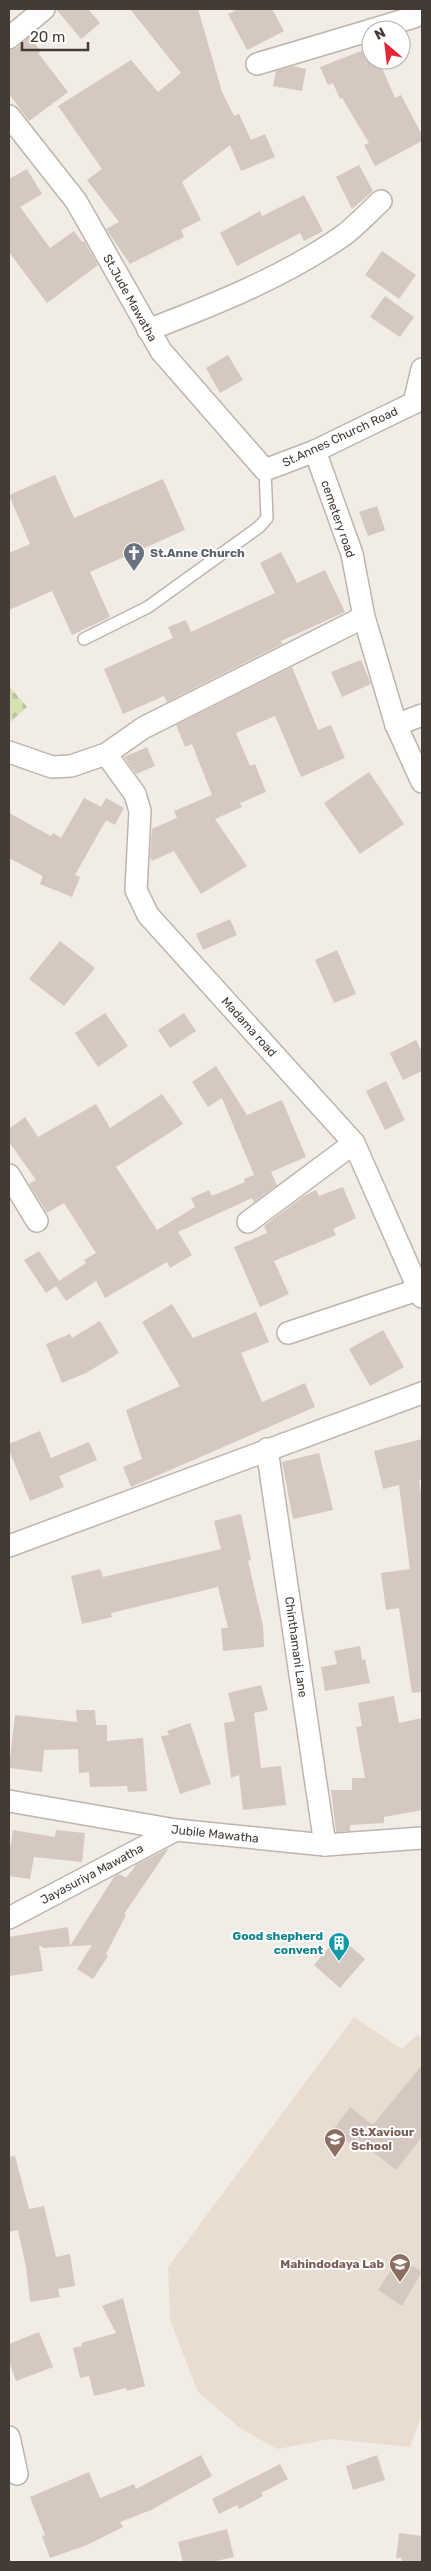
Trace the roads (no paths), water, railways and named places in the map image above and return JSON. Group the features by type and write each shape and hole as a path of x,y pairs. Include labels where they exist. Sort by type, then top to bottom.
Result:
{"street":[{"path":"9,38 44,9"},
{"path":"257,64 361,33"},
{"name":"St.Jude Mawatha","path":"9,116 76,201 161,351 265,470"},
{"path":"148,330 248,291 345,234 381,201"},
{"name":"St.Annes Church Road","path":"265,470 315,451 418,401 422,369"},
{"name":"cemetery road","path":"315,451 352,554 364,617 396,724 422,782"},
{"path":"9,752 52,767 71,766 106,754 143,728 364,617"},
{"path":"396,724 422,715"},
{"name":"Madama road","path":"106,754 134,794 140,811 136,890 148,915 354,1143 421,1293"},
{"path":"248,1222 354,1143"},
{"path":"9,1175 37,1221"},
{"path":"288,1333 421,1293"},
{"path":"9,1546 422,1393"},
{"name":"Chinthamani Lane","path":"267,1449 325,1845"},
{"name":"Jubile Mawatha","path":"9,1800 176,1830 325,1845 422,1838"},
{"name":"Jayasuriya Mawatha","path":"9,1918 176,1830"},
{"path":"9,2437 17,2474"}],"lane":[{"path":"84,639 148,607 260,527 267,518 265,470"}],"place":[{"name":"St.Anne Church","path":"134,572"},
{"name":"Good shepherd convent","path":"339,1962"},
{"name":"St.Xaviour School","path":"335,2158"},
{"name":"Mahindodaya Lab","path":"400,2283"}]}
